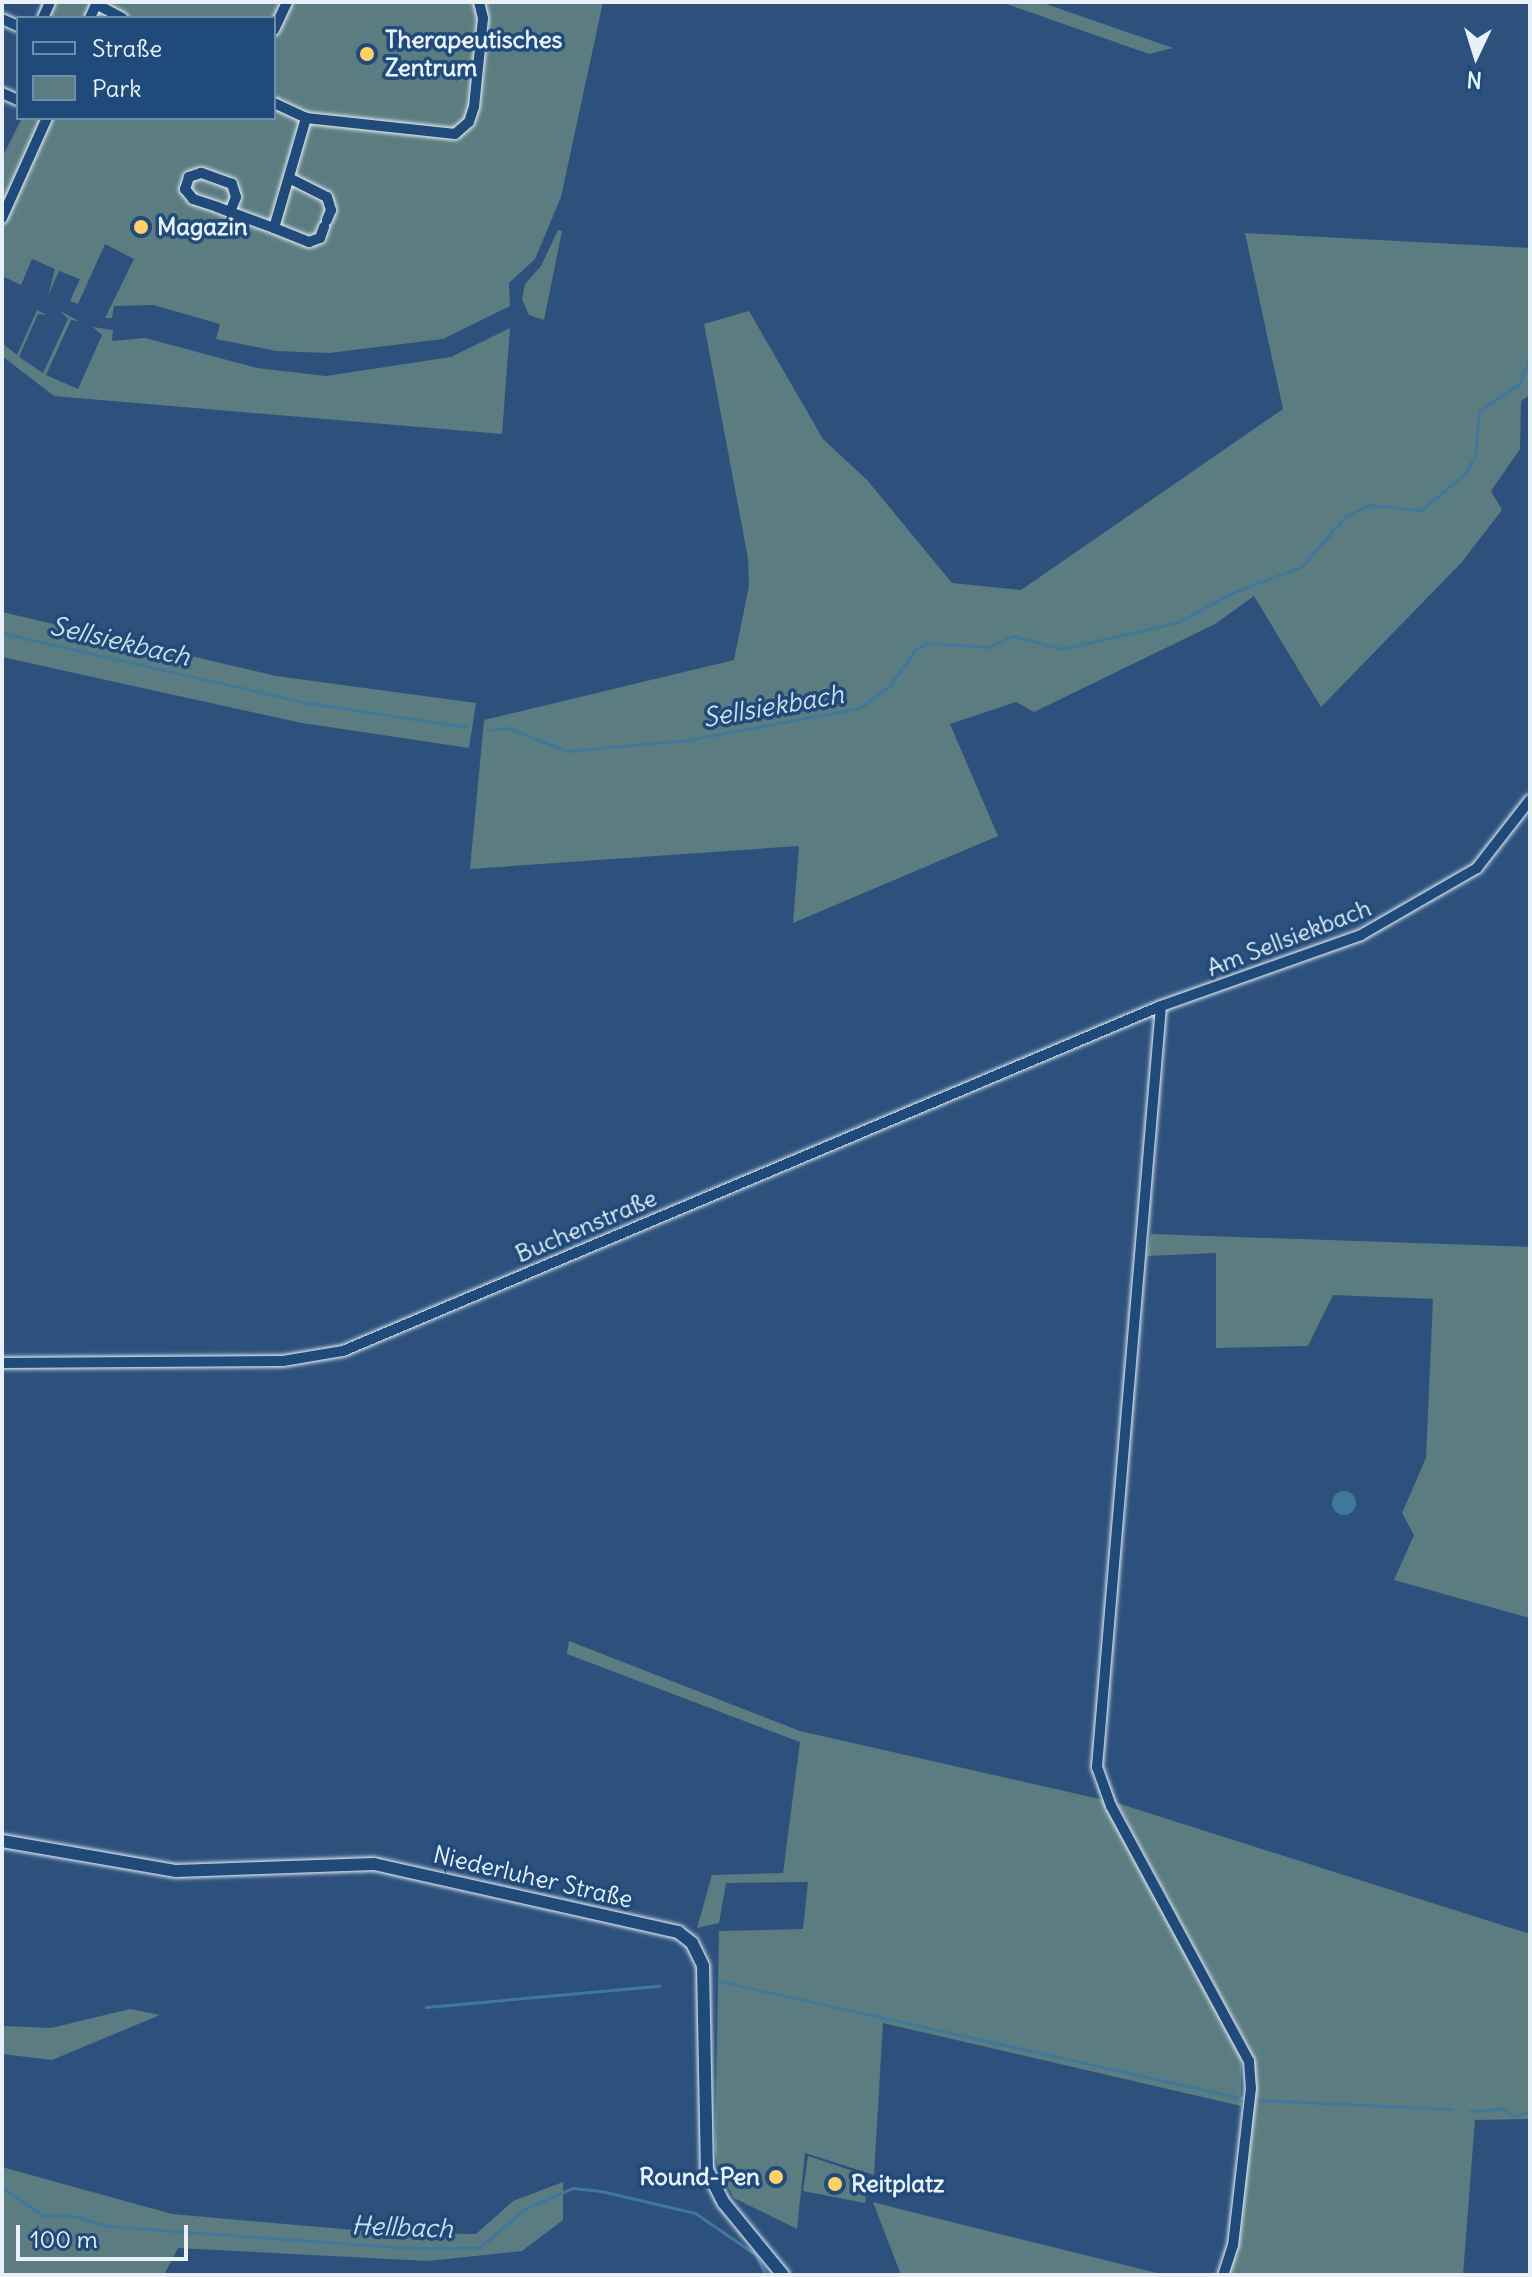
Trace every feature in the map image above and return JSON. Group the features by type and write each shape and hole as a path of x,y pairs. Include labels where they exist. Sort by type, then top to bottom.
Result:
{"street":[{"path":"276,26 287,2"},
{"path":"276,104 306,118 380,122 446,135 463,129 474,107 483,18 479,2"},
{"path":"96,3 119,16"},
{"path":"274,228 291,179 306,118"},
{"path":"2,218 46,120"},
{"path":"230,212 236,197 232,184 201,173 189,177 189,196 230,212 274,228 309,242 320,238 326,223 327,197 291,179"},
{"name":"Am Sellsiekbach","path":"1161,1006 1388,922 1477,868 1530,800"},
{"path":"1161,1006 1097,1767 1106,1796 1244,2043 1249,2061 1251,2088 1233,2245 1223,2275"},
{"name":"Buchenstraße","path":"2,1363 283,1361 333,1355 1161,1006"},
{"name":"Niederluher Straße","path":"2,1841 176,1871 374,1864 678,1932 692,1943 703,1966 706,2152 711,2183 783,2275"}],"green space":[{"path":"41,2 603,2 561,197 535,259 509,283 510,306 443,339 329,353 276,351 216,339 220,324 153,305 114,306 112,318 105,318 134,259 105,244 78,304 70,301 80,279 59,271 48,296 55,269 32,259 21,285 2,276 2,158 21,120 276,120 276,16 38,16"},
{"path":"1001,2 1040,2 1173,48 1149,54"},
{"path":"558,230 562,231 544,320 529,315 522,299 525,284 541,266"},
{"path":"1245,233 1530,248 1530,395 1521,401 1520,449 1491,491 1502,510 1461,563 1321,707 1254,596 1215,624 1034,712 1016,702 950,724 998,836 793,923 799,846 470,869 484,720 734,660 749,586 748,558 704,324 749,311 823,439 867,480 952,583 1021,590 1283,409"},
{"path":"37,310 47,315 38,314 19,357 43,373 68,319 60,311 79,321 71,320 46,375 78,389 102,335 93,327 113,330 112,341 145,338 257,368 326,376 451,357 510,328 502,434 54,396 2,356 2,343 17,355"},
{"path":"2,612 276,676 476,703 469,748 302,723 2,657"},
{"path":"1151,1234 1530,1247 1530,1618 1394,1580 1414,1535 1402,1513 1426,1458 1433,1299 1333,1295 1308,1346 1216,1348 1216,1253 1147,1256"},
{"path":"569,1641 800,1731 1104,1800 1241,2052 1241,2106 883,2023 874,2175 805,2153 797,2229 734,2198 718,2168 715,2149 719,1931 803,1929 808,1882 726,1883 719,1923 697,1928 712,1875 783,1873 800,1742 567,1654"},
{"path":"1117,1803 1530,1934 1530,2119 1475,2120 1463,2275 1227,2275 1236,2256 1254,2102 1253,2056"},
{"path":"130,2009 160,2015 52,2060 2,2054 2,2026 51,2028"},
{"name":"Reitplatz","path":"808,2156 868,2176 865,2203 803,2191"},
{"path":"2,2167 172,2214 388,2233 476,2234 513,2201 563,2182 563,2220 522,2251 428,2261 178,2248 164,2275 2,2275"},
{"path":"873,2202 888,2206 1165,2275 901,2275"}],"water":[{"path":"1344,1491 1352,1495 1356,1503 1352,1511 1344,1515 1336,1511 1332,1503 1336,1495"}],"waterway":[{"name":"Sellsiekbach","path":"488,730 508,728 567,751 687,740 859,708 889,686 916,649 928,643 989,647 1013,636 1062,649 1178,622 1236,591 1301,567 1346,516 1369,505 1421,510 1465,474 1475,455 1479,411 1519,384 1530,357"},
{"name":"Sellsiekbach","path":"2,633 308,703 467,727"},
{"path":"719,1981 1241,2098"},
{"path":"426,2007 659,1986"},
{"path":"1259,2100 1451,2109"},
{"path":"1470,2111 1502,2109 1515,2116 1530,2112"},
{"name":"Hellbach","path":"2,2187 42,2215 74,2216 107,2226 408,2248 479,2248 526,2208 573,2188 601,2191 695,2213 755,2254 766,2275"}],"place":[{"name":"Therapeutisches Zentrum","path":"367,54"},
{"name":"Magazin","path":"141,227"},
{"name":"Round-Pen","path":"776,2177"},
{"name":"Reitplatz","path":"835,2184"}]}
